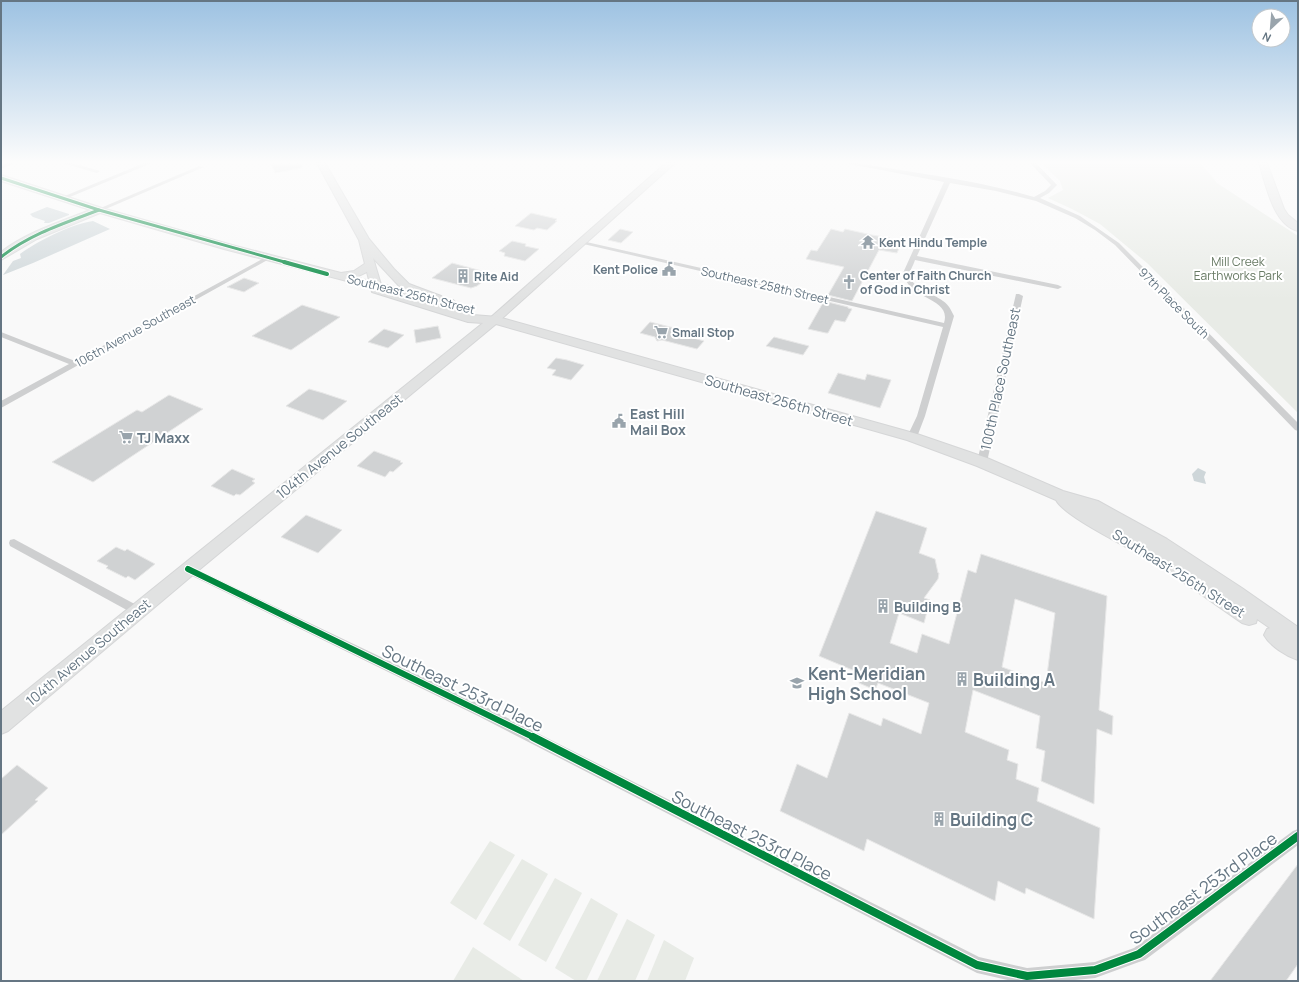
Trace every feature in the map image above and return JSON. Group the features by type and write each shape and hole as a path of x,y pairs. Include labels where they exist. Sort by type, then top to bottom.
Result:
{"main road":[{"name":"Southeast 256th Street","path":"95,209 268,258 327,274 341,276 439,310 472,319 494,320 912,437 982,462 1058,495 1092,505 1161,544 1236,594 1298,638"},
{"path":"346,209 365,245 376,288"},
{"name":"104th Avenue Southeast","path":"1,724 188,568 494,320 620,209"},
{"path":"1279,209 1284,217 1298,228"},
{"path":"1,257 9,250 29,239 99,210"},
{"path":"365,245 405,286 417,292 449,302"},
{"path":"341,276 357,274 370,265"},
{"name":"Southeast 256th Street","path":"327,274 330,277 376,288 449,302 480,311 494,320"},
{"path":"439,310 458,320 462,324 467,342"},
{"name":"Southeast 256th Street","path":"1058,495 1083,514 1153,554 1231,604 1298,652"}],"street":[{"path":"912,437 929,390 933,371 950,316 947,309 935,298 914,287 907,280 906,270 934,209"},
{"name":"97th Place South","path":"1063,209 1085,220 1117,244 1298,428"},
{"name":"Southeast 258th Street","path":"582,243 948,326"},
{"path":"912,256 1058,287"},
{"name":"106th Avenue Southeast","path":"1,405 268,258"},
{"name":"100th Place Southeast","path":"982,462 1018,296"},
{"path":"1,334 75,364"},
{"path":"14,543 138,611"},
{"name":"Southeast 253rd Place","path":"188,568 483,712 977,965 1027,976 1095,970 1139,954 1298,836"}],"green space":[{"name":"Mill Creek Earthworks Park","path":"1072,209 1256,209 1298,236 1298,413 1147,263 1100,224"},
{"path":"490,841 515,855 476,920 450,903"},
{"path":"522,859 548,874 510,941 483,924"},
{"path":"555,878 582,893 546,962 518,945"},
{"path":"591,898 618,914 586,981 576,981 555,968"},
{"path":"627,919 655,935 635,981 597,981"},
{"path":"664,940 694,958 685,981 647,981"},
{"path":"473,947 524,981 453,981"}],"shaded area":[{"path":"43,209 53,209 69,215 49,223 44,223 45,221 33,217 30,214"},
{"path":"93,221 110,229 3,275 13,261 21,258 20,254 36,244 65,229"},
{"path":"1198,468 1206,472 1204,477 1206,484 1194,481 1192,474"}],"building":[{"path":"531,213 557,219 555,221 557,221 547,230 537,228 534,230 515,226"},
{"path":"620,229 633,232 621,243 608,240"},
{"path":"831,229 843,232 845,229 890,238 888,241 901,243 897,253 879,250 852,301 828,295 844,267 806,259 811,250 817,251"},
{"path":"512,241 539,249 525,261 504,256 505,253 499,251"},
{"name":"Rite Aid","path":"452,263 493,274 477,286 471,288 432,278"},
{"path":"244,278 259,283 244,292 227,287"},
{"path":"824,301 852,309 845,322 835,320 828,333 808,329"},
{"path":"302,305 340,317 291,350 252,336"},
{"name":"Small Stop","path":"650,322 682,330 679,334 704,341 697,349 662,340 657,341 655,337 640,333"},
{"path":"438,326 441,338 416,343 414,330"},
{"path":"384,329 404,335 388,348 368,342"},
{"path":"774,337 809,346 803,355 766,346"},
{"path":"556,358 584,365 571,380 552,375 556,370 547,368"},
{"path":"838,373 865,380 867,374 891,380 880,408 828,393"},
{"path":"309,389 347,401 323,420 286,406"},
{"name":"TJ Maxx","path":"169,395 203,409 93,482 52,462 137,410 142,412"},
{"path":"374,451 403,463 393,472 390,471 385,477 357,466"},
{"path":"232,469 255,479 252,481 255,483 240,495 236,494 234,496 211,486"},
{"path":"876,511 927,528 919,553 935,559 939,573 938,579 924,598 930,600 924,623 899,613 890,643 917,653 922,634 949,644 968,570 976,573 981,554 1107,596 1099,710 1113,716 1112,735 1097,729 1094,804 1041,781 1045,751 1036,748 1040,716 973,690 965,732 1009,750 1007,760 1018,764 1016,779 1039,788 1037,801 1100,828 1094,919 1026,888 1025,894 998,881 995,901 867,839 864,851 780,811 797,764 827,778 849,713 881,726 883,718 921,734 929,703 878,683 875,690 859,683 862,674 819,656","holes":["1015,599 1055,613 1046,683 1002,667"]},
{"path":"306,515 342,530 318,553 281,537"},
{"path":"116,547 125,551 127,549 155,564 135,580 128,576 126,578 106,568 108,566 97,561"},
{"path":"17,765 48,788 35,800 38,801 1,835 1,779"},
{"path":"1298,864 1298,964 1286,981 1210,981"}],"cycle path":[{"path":"95,209 327,274"},
{"path":"1,257 21,243 99,210"},
{"path":"188,569 483,712 977,965 1027,976 1095,970 1139,954 1298,836"}],"place":[{"name":"Kent Hindu Temple","path":"868,242"},
{"name":"Kent Police","path":"669,269"},
{"name":"Rite Aid","path":"463,276"},
{"name":"Center of Faith Church of God in Christ","path":"849,282"},
{"name":"Small Stop","path":"661,332"},
{"name":"East Hill Mail Box","path":"619,421"},
{"name":"TJ Maxx","path":"126,437"},
{"name":"Building B","path":"883,606"},
{"name":"Building A","path":"962,679"},
{"name":"Kent-Meridian High School","path":"797,683"},
{"name":"Building C","path":"939,819"}]}
